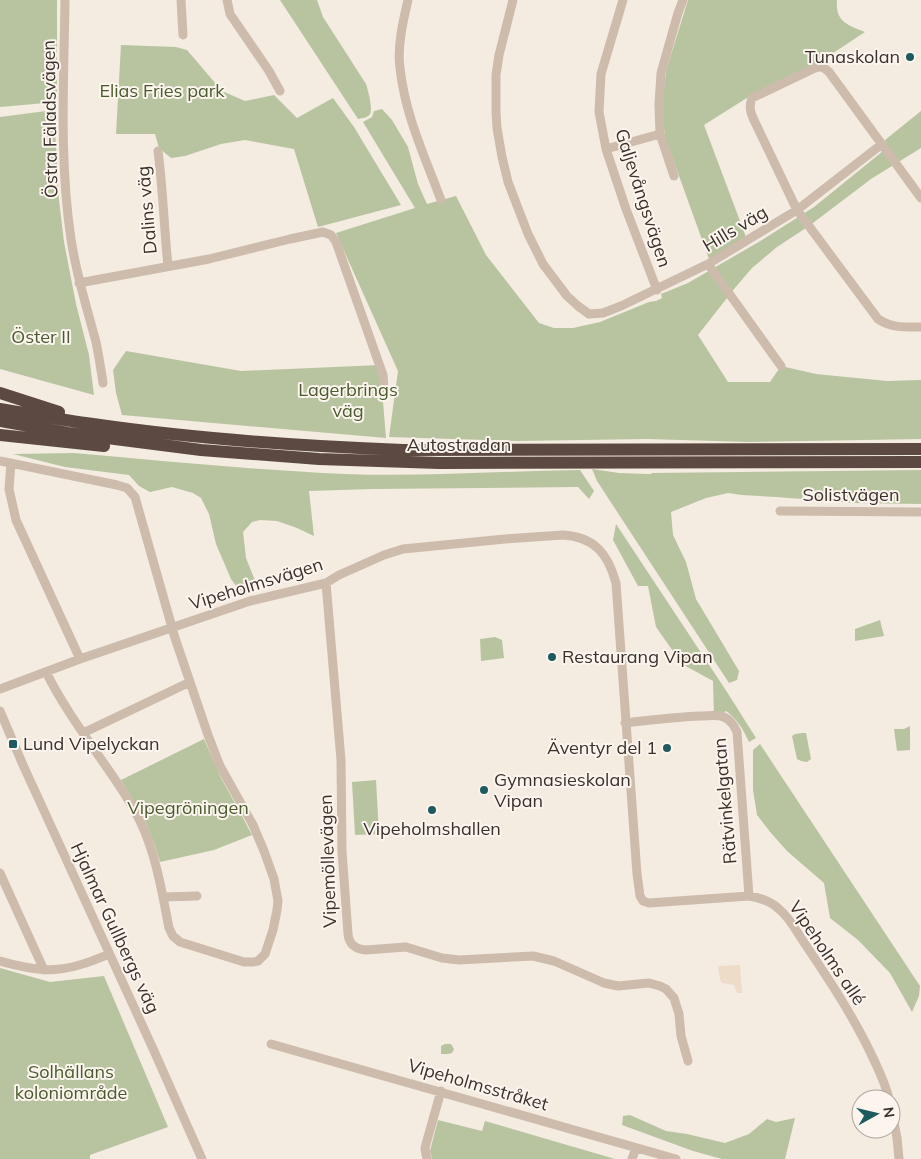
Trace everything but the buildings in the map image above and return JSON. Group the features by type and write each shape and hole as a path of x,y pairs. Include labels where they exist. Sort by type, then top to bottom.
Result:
{"highway":[{"path":"0,393 94,424"},
{"name":"Autostradan","path":"0,409 94,424 201,437 338,448 393,450 921,449"},
{"name":"Autostradan","path":"0,421 86,436 201,450 319,459 420,462 921,462"},
{"path":"0,435 83,444 201,450"}],"street":[{"name":"Östra Fäladsvägen","path":"65,0 64,170 71,240 79,283 96,344 103,383"},
{"path":"181,0 183,35"},
{"path":"227,0 230,14 280,92"},
{"path":"408,0 401,38 400,67 408,111 441,200"},
{"name":"Hills väg","path":"513,0 499,55 495,93 497,128 508,182 528,234 543,264 567,296 589,314 603,313 621,306 708,264 797,210 882,144"},
{"name":"Galjevångsvägen","path":"623,0 601,74 599,112 606,149 626,210 657,290"},
{"path":"674,176 660,134 659,106 661,73 683,0"},
{"path":"921,198 823,67 815,68 752,98 750,110 753,118 797,210 878,319 886,324 895,326 921,326"},
{"path":"606,149 660,134"},
{"name":"Dalins väg","path":"158,151 168,266"},
{"path":"79,283 209,259 323,232 331,235 336,242 383,375 384,388"},
{"path":"708,264 781,366"},
{"path":"0,460 117,485 127,488 133,493 172,628 217,759 252,825 274,879 278,910 265,954 258,961 244,962 190,946 180,942 173,936 158,872 139,819 116,781 54,689 46,672"},
{"path":"11,463 9,489 16,520 80,659"},
{"name":"Solistvägen","path":"780,511 921,512"},
{"name":"Vipeholmsvägen","path":"0,688 250,601 326,583 339,575 384,555 403,550 564,535 581,538 590,541 598,547 609,562 617,589"},
{"name":"Vipemöllevägen","path":"326,583 341,760 342,851 348,939 350,944 360,950 406,947 442,958 459,960 533,956 554,961 604,983 618,986 650,984 660,986 666,989 674,998 688,1061"},
{"name":"Vipeholms allé","path":"617,589 625,723 640,896 643,901 649,903 749,896 769,902 782,911 814,957 856,1024 887,1089"},
{"path":"83,733 190,682"},
{"name":"Hjalmar Gullbergs väg","path":"0,711 30,783 202,1159"},
{"name":"Rätvinkelgatan","path":"625,723 717,716 730,720 737,732 749,896"},
{"path":"0,874 44,970"},
{"path":"163,898 197,896"},
{"path":"0,961 34,969 58,970 73,967 109,954"},
{"name":"Vipeholmsstråket","path":"271,1044 676,1159"},
{"path":"427,1159 426,1144 441,1091"},
{"path":"897,1139 899,1159"},
{"path":"632,1159 636,1148"}],"green space":[{"path":"0,0 57,0 57,102 0,107"},
{"path":"280,0 317,0 323,17 366,84 371,108 368,116 358,119"},
{"path":"688,0 837,0 840,18 848,25 865,32 818,63 750,96 704,125 746,237 709,259 665,137 662,108 666,71"},
{"name":"Elias Fries park","path":"121,45 176,47 187,50 222,91 245,101 274,95 297,118 333,98 354,127 401,205 318,227 294,149 245,140 221,144 185,156 171,158 159,148 155,134 116,134"},
{"path":"382,109 392,120 408,147 418,184 427,204 456,196 486,255 539,323 554,328 573,328 600,322 649,302 656,301 662,298 661,294 688,283 762,240 814,207 888,147 885,140 921,111 921,148 871,179 809,226 777,247 752,268 698,335 728,382 770,382 781,366 816,374 887,381 921,380 921,439 749,442 647,439 518,441 389,437 398,371 336,233 415,208 363,122 372,117 374,111"},
{"name":"Öster II","path":"54,110 59,200 64,242 76,304 89,355 94,395 0,369 0,117"},
{"name":"Lagerbrings väg","path":"126,351 241,371 380,365 386,438 122,415 116,393 113,370"},
{"path":"74,453 243,468 374,475 580,470 594,491 589,499 578,487 309,491 314,536 277,521 260,520 252,522 243,532 246,558 256,583 252,591 239,590 231,579 216,544 209,514 201,498 193,493 172,487 150,492 139,486 129,475 65,467 13,454"},
{"path":"592,469 619,473 647,474 921,470 921,504 855,503 728,493 706,498 671,512 673,535 686,562 696,599 739,671 737,680 729,683 597,481"},
{"path":"616,524 756,738 749,742 739,725 726,711 714,718 713,681 682,664 656,627 648,586 638,586 613,540"},
{"path":"880,620 884,636 855,641 855,629"},
{"path":"495,637 502,640 504,658 481,661 480,639"},
{"path":"910,726 910,750 897,751 894,729 904,729"},
{"path":"806,733 811,759 807,762 797,759 792,736"},
{"name":"Vipegröningen","path":"204,739 220,776 252,835 214,850 160,862 144,818 121,780"},
{"path":"760,744 920,986 919,996 912,1012 890,973 858,940 830,918 824,883 787,851 757,815 753,790 753,750"},
{"path":"376,780 379,834 355,835 352,782"},
{"name":"Solhällans koloniområde","path":"0,968 50,982 104,976 168,1127 90,1155 90,1159 0,1159"},
{"path":"451,1044 454,1049 452,1053 441,1054 441,1046"},
{"path":"630,1115 666,1131 725,1143 749,1134 767,1119 776,1122 795,1118 785,1159 722,1159 693,1151 622,1125 623,1116"},
{"path":"438,1120 482,1131 485,1121 615,1159 432,1159 430,1151"}],"shaded area":[{"path":"740,965 742,993 737,993 734,985 722,983 718,966"}],"place":[{"name":"Tunaskolan","path":"910,57"},
{"name":"Restaurang Vipan","path":"552,657"},
{"name":"Lund Vipelyckan","path":"13,744"},
{"name":"Äventyr del 1","path":"667,748"},
{"name":"Gymnasieskolan Vipan","path":"484,790"},
{"name":"Vipeholmshallen","path":"432,810"}]}
